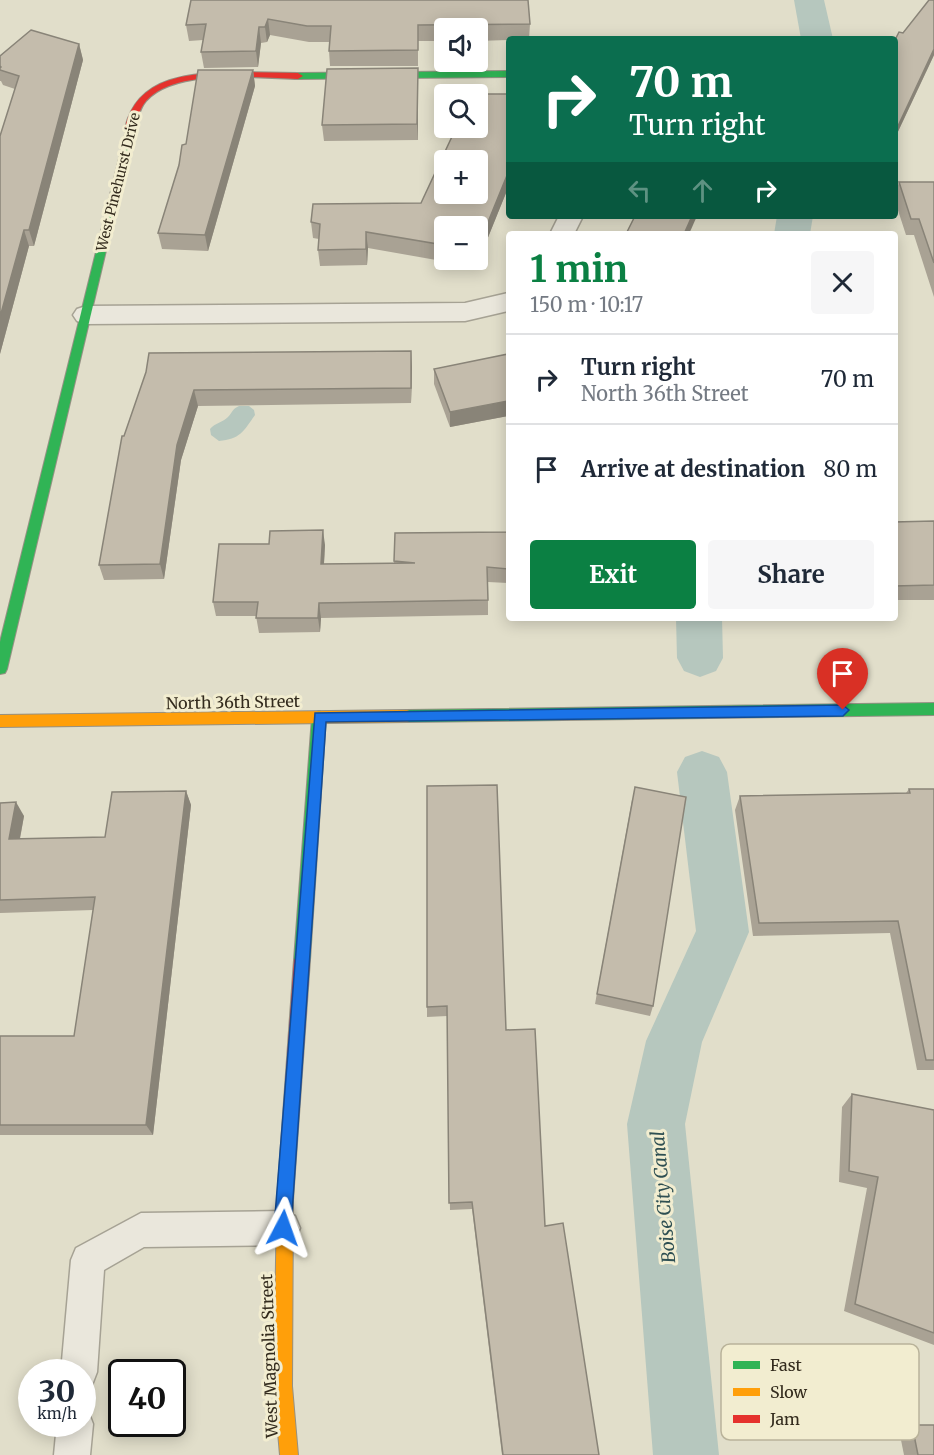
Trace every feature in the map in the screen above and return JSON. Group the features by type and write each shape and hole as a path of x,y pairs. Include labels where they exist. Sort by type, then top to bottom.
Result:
{"street":[{"name":"West Pinehurst Drive","path":"0,669 133,114 140,100 154,88 174,81 201,77 506,74"},
{"path":"86,315 465,312 491,308 506,303"},
{"name":"North 36th Street","path":"0,721 934,709"},
{"name":"West Magnolia Street","path":"289,1455 283,1386 283,1228 319,717"}],"lane":[{"path":"80,1359 88,1260 141,1230 283,1228"},
{"path":"72,1455 74,1437"}],"shaded area":[{"path":"239,406 249,406 254,410 255,415 244,430 226,440 219,441 211,435 210,429 226,419"}],"building":[{"path":"191,0 528,0 530,24 488,24 488,18 434,18 434,25 418,25 418,50 329,51 331,26 307,26 268,19 265,27 259,27 256,51 201,52 206,24 186,25"},
{"path":"929,0 934,0 934,49 898,126 897,36 899,32 903,33"},
{"path":"31,30 79,44 29,230 24,230 0,317 0,136 19,76 0,70 0,56"},
{"path":"418,68 417,124 322,125 327,69"},
{"path":"198,70 253,70 205,235 158,233 179,165 182,145 186,144"},
{"path":"488,94 506,94 506,178 488,222 488,216 434,216 434,243 366,232 366,249 318,250 320,224 311,222 313,204 421,203 434,175 434,204 488,204 488,150 446,150 451,138 488,138"},
{"path":"899,182 934,182 934,263 919,219 911,219"},
{"path":"634,219 691,219 685,231 628,231"},
{"path":"411,351 411,388 194,390 177,445 160,564 99,565 122,436 124,436 146,372 149,353"},
{"path":"506,354 506,401 450,412 434,369"},
{"path":"934,521 934,585 898,586 898,522"},
{"path":"323,530 321,564 415,563 394,561 395,533 506,532 506,569 487,567 488,600 319,603 318,618 256,618 258,602 213,602 219,544 269,544 270,531"},
{"path":"497,785 506,1030 535,1029 545,1226 563,1223 599,1455 503,1455 472,1202 449,1203 447,1006 427,1007 427,786"},
{"path":"635,787 686,797 653,1006 597,994"},
{"path":"909,789 934,789 934,1060 926,1060 898,921 759,923 740,796 910,793"},
{"path":"186,791 146,1125 0,1125 0,1036 74,1036 95,897 0,900 0,803 16,802 9,839 105,837 112,792"},
{"path":"852,1094 934,1110 934,1333 855,1304 878,1177 849,1171"},
{"path":"919,1425 934,1425 934,1455 918,1455 915,1440 919,1440"}],"waterway":[{"name":"Boise City Canal","path":"809,0 816,36"},
{"name":"Boise City Canal","path":"792,231 794,219"},
{"name":"Boise City Canal","path":"699,621 700,658"},
{"name":"Boise City Canal","path":"686,1455 656,1124 674,1041 723,932 702,772"}],"traffic: fast":[{"path":"298,76 506,74"},
{"path":"0,669 130,128"},
{"path":"407,716 934,709"},
{"path":"302,960 319,717"}],"traffic: slow":[{"path":"0,721 407,716"},
{"path":"285,1200 283,1386 289,1455"}],"traffic: jam":[{"path":"130,128 135,112 149,94 184,79 244,75 298,76"},
{"path":"285,1200 302,960"}],"route":[{"path":"283,1228 319,717 843,710"}]}
